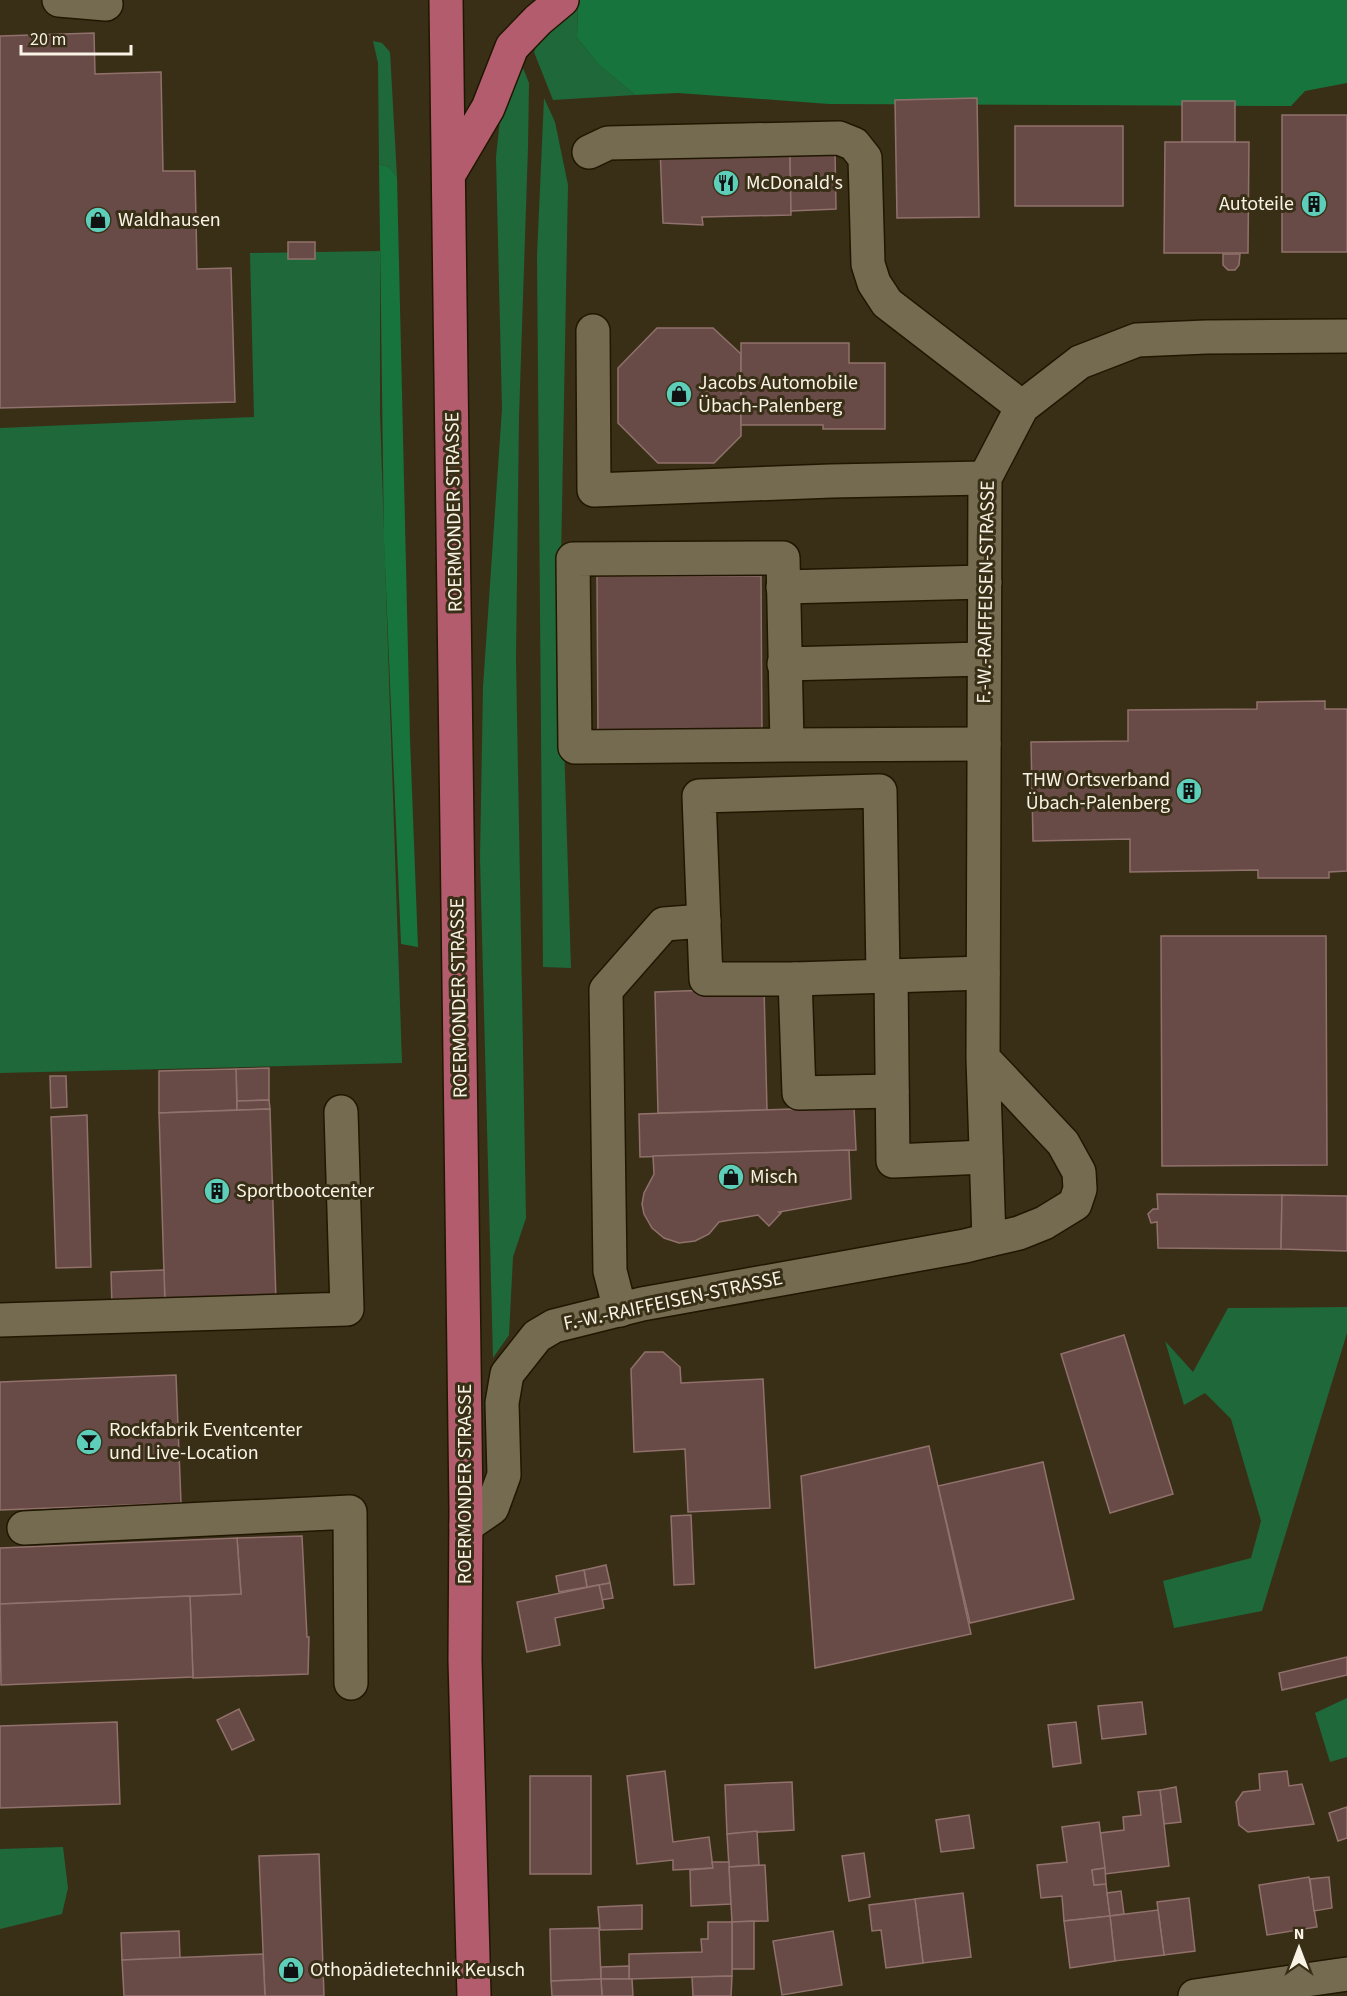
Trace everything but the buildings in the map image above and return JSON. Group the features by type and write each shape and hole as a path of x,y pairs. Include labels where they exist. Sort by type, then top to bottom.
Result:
{"main road":[{"name":"ROERMONDER STRASSE","path":"446,0 466,1526 465,1660 474,1996"},
{"path":"449,174 488,108 512,47 538,20 562,0"}],"street":[{"path":"59,0 106,4"},
{"path":"589,152 608,143 839,138 854,144 865,159 868,264 873,283 887,303 1022,407"},
{"path":"593,331 594,490 985,478"},
{"name":"F.-W.-RAIFFEISEN-STRASSE","path":"989,1240 983,1058 985,478 1022,407 1080,362 1137,340 1347,336"},
{"path":"787,745 783,558 573,559 575,747 984,744"},
{"path":"783,587 985,582"},
{"path":"784,664 984,659"},
{"path":"983,973 887,976 795,979 706,979 699,796 880,791 887,976 892,1091 893,1161 986,1157"},
{"path":"620,1310 610,1271 606,990 664,924 704,921"},
{"path":"795,979 799,1093 892,1091"},
{"name":"F.-W.-RAIFFEISEN-STRASSE","path":"466,1526 492,1508 504,1475 502,1403 507,1374 537,1336 554,1326 620,1310 727,1289 966,1246 1019,1233 1044,1223 1075,1204 1080,1189 1078,1172 1063,1143 983,1058"},
{"path":"0,1320 347,1309 341,1112"},
{"path":"24,1528 350,1512 351,1683"},
{"path":"1195,1996 1290,1989 1347,1974"}],"green space":[{"path":"578,0 577,38 599,65 635,95 553,100 534,52 543,28"},
{"path":"578,0 1347,0 1347,83 1305,91 1291,106 829,104 678,93 635,95 599,65 577,38"},
{"path":"373,41 382,43 390,52 397,177 389,167 379,164 378,63"},
{"path":"523,68 529,83 519,417 516,659 526,1218 513,1257 509,1335 493,1358 480,858 483,687 502,409 496,157 502,101"},
{"path":"544,98 555,122 568,185 560,614 571,968 543,967 537,256"},
{"path":"379,164 389,167 397,177 410,739 418,947 401,944 384,541"},
{"path":"380,251 380,413 402,1063 0,1073 0,428 254,417 250,253"},
{"path":"1347,1307 1347,1333 1262,1611 1174,1628 1163,1581 1251,1558 1261,1521 1231,1419 1205,1393 1184,1405 1165,1341 1193,1372 1228,1308"},
{"path":"1347,1698 1347,1757 1330,1762 1315,1713"},
{"path":"63,1847 68,1888 62,1914 0,1929 0,1849"}],"place":[{"name":"McDonald's","path":"726,183"},
{"name":"Autoteile","path":"1314,204"},
{"name":"Waldhausen","path":"98,220"},
{"name":"Jacobs Automobile Übach-Palenberg","path":"679,394"},
{"name":"THW Ortsverband Übach-Palenberg","path":"1189,791"},
{"name":"Misch","path":"731,1177"},
{"name":"Sportbootcenter","path":"217,1191"},
{"name":"Rockfabrik Eventcenter und Live-Location","path":"89,1442"},
{"name":"Othopädietechnik Keusch","path":"291,1970"}]}
